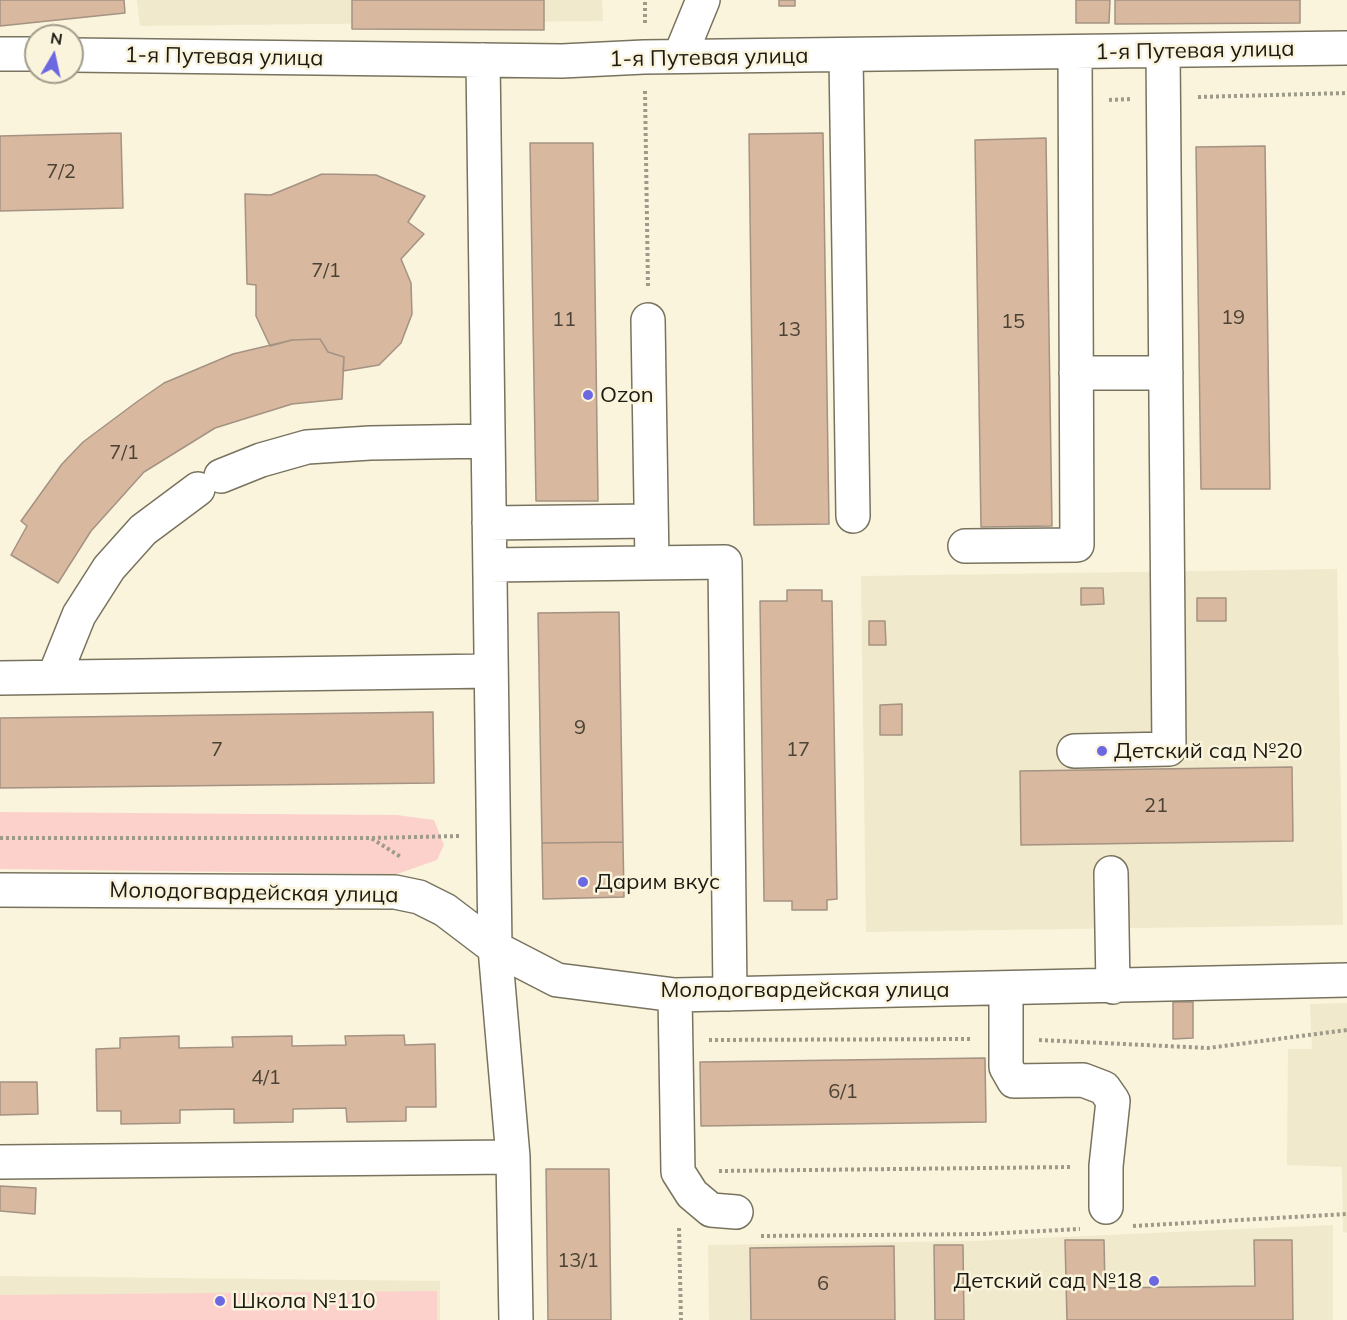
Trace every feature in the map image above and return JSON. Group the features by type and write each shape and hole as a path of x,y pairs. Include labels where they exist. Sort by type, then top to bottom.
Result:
{"street":[{"path":"680,56 703,0"},
{"name":"1-я Путевая улица","path":"84,55 562,61 680,56 846,56 1347,48"},
{"path":"1074,751 1169,749 1163,51"},
{"path":"965,546 1077,545 1075,52"},
{"path":"0,54 24,54"},
{"path":"846,56 853,516"},
{"path":"483,60 495,948 513,1157 516,1320"},
{"path":"648,320 652,563"},
{"path":"1076,373 1166,373"},
{"path":"54,677 79,615 109,568 143,530 209,482 261,459 307,447 369,442 488,441"},
{"path":"489,523 651,521"},
{"path":"490,565 725,562 730,994"},
{"path":"0,678 491,671"},
{"path":"1111,873 1113,987"},
{"name":"Молодогвардейская улица","path":"0,890 395,892 420,897 445,910 495,948 557,980 675,995 1347,980"},
{"path":"1006,988 1006,1067 1014,1081 1083,1080 1104,1088 1113,1101 1106,1166 1107,1220"},
{"path":"675,995 678,1172 692,1194 711,1210 743,1224"},
{"path":"0,1162 513,1157"}],"path":[{"path":"645,0 648,320"},
{"path":"1075,101 1347,93"},
{"path":"0,838 371,838 494,835"},
{"path":"371,838 410,863"},
{"path":"676,1040 1006,1039 1208,1048 1347,1030"},
{"path":"678,1172 1106,1166"},
{"path":"743,1224 984,1234 1107,1220 1347,1214"},
{"path":"679,1226 681,1320"},
{"path":"679,1237 691,1237"}],"shaded area":[{"path":"137,0 602,0 603,21 140,26"},
{"name":"Детский сад №20","path":"1337,569 1343,925 866,932 861,576"},
{"path":"0,812 397,815 434,820 444,845 437,860 397,874 0,869"},
{"path":"1347,1003 1347,1233 1343,1231 1342,1167 1287,1165 1288,1049 1312,1049 1310,1004"},
{"name":"Детский сад №18","path":"1333,1225 1333,1320 709,1320 708,1245 973,1241"},
{"name":"Школа №110","path":"0,1276 440,1281 440,1320 0,1320"},
{"name":"Школа №110","path":"437,1291 437,1320 0,1320 0,1295"}],"building":[{"path":"0,0 124,0 125,13 0,26"},
{"path":"352,0 544,0 544,30 352,29"},
{"path":"779,0 795,0 795,6 779,6"},
{"path":"1076,0 1110,0 1109,23 1076,23"},
{"path":"1115,0 1300,0 1300,23 1115,24"},
{"path":"121,133 123,208 0,211 0,136"},
{"path":"823,133 829,524 754,525 749,134"},
{"path":"1046,138 1052,526 981,527 975,140"},
{"path":"530,143 593,143 598,501 536,501"},
{"path":"1265,146 1270,489 1201,489 1196,147"},
{"path":"322,174 376,175 425,196 408,222 424,234 401,259 411,283 412,314 401,343 379,365 343,371 344,357 328,352 320,339 292,340 270,346 256,316 256,285 247,284 245,194 271,195"},
{"path":"320,339 328,352 344,357 342,399 292,404 215,428 144,472 91,531 58,583 11,555 27,526 21,521 62,464 83,442 138,401 164,383 233,354 292,340"},
{"path":"1081,588 1103,588 1104,604 1081,605"},
{"path":"787,590 822,590 822,601 832,601 837,899 827,900 827,910 792,910 792,901 764,901 760,601 787,601"},
{"path":"1197,598 1226,598 1226,621 1197,621"},
{"path":"619,612 623,842 542,843 538,613"},
{"path":"869,621 885,621 886,645 869,645"},
{"path":"902,704 902,735 880,735 880,705"},
{"path":"433,712 434,783 0,788 0,718"},
{"path":"1292,767 1293,841 1021,845 1020,771"},
{"name":"Дарим вкус","path":"623,842 624,897 543,899 542,843"},
{"path":"1173,1002 1193,1002 1193,1038 1173,1039"},
{"path":"404,1035 405,1045 435,1044 436,1107 406,1107 406,1121 347,1122 346,1108 293,1109 293,1122 234,1123 234,1109 180,1110 180,1123 121,1124 121,1111 97,1111 96,1049 120,1048 120,1038 179,1036 179,1048 233,1047 232,1037 292,1036 292,1046 346,1045 345,1036"},
{"path":"985,1058 986,1122 701,1126 700,1062"},
{"path":"0,1082 37,1082 38,1114 0,1115"},
{"path":"546,1169 609,1169 611,1320 548,1320"},
{"path":"0,1186 36,1188 35,1214 0,1211"},
{"name":"Детский сад №18","path":"1065,1240 1104,1240 1105,1288 1255,1286 1254,1240 1292,1240 1293,1320 1067,1320"},
{"path":"934,1245 963,1245 964,1320 935,1320"},
{"name":"Детский сад №18","path":"894,1246 895,1320 751,1320 750,1248"}],"place":[{"name":"Ozon","path":"588,395"},
{"name":"Детский сад №20","path":"1102,751"},
{"name":"Дарим вкус","path":"583,882"},
{"name":"Детский сад №18","path":"1154,1281"},
{"name":"Школа №110","path":"220,1301"}]}
